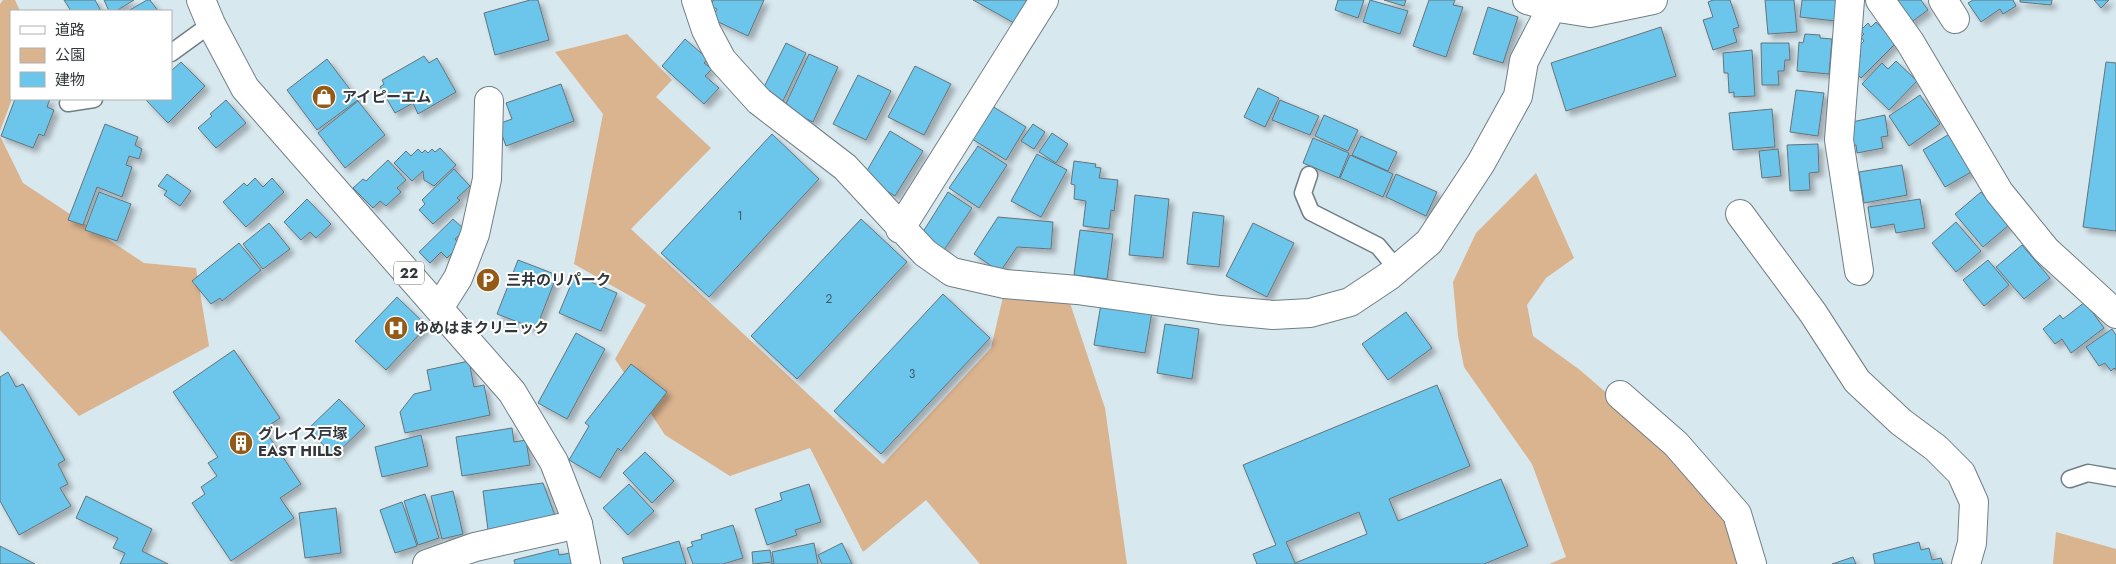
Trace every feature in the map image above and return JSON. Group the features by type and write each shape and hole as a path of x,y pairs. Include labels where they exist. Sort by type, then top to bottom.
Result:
{"street":[{"path":"696,0 706,30 722,60 759,101 845,167 925,254 952,272 996,282 1077,290 1170,304 1273,315 1310,313 1350,302 1397,269 1429,242 1481,163 1518,96 1524,61 1545,2 1590,13 1653,0"},
{"path":"900,229 1044,0"},
{"path":"1850,0 1839,140 1859,271"},
{"path":"1880,0 1910,42 1999,192 2046,250 2116,314"},
{"name":"22","path":"206,12 245,88 512,392 554,462 578,524 586,564"},
{"path":"439,308 458,278 475,234 487,179 489,101"},
{"path":"1740,214 1813,313 1857,381 1901,422 1936,448 1961,472 1974,502 1972,543 1966,564"},
{"path":"1620,395 1676,444 1737,514 1752,564"},
{"path":"427,564 475,547 578,524"}],"lane":[{"path":"172,52 206,12"},
{"path":"68,103 88,100"},
{"path":"1309,175 1303,193 1311,212 1378,246 1397,269"},
{"path":"2070,479 2088,473 2116,478"}],"green space":[{"path":"3,0 15,0 20,10 10,10 10,100 12,100 0,131 0,4"},
{"path":"627,34 672,80 656,97 711,148 631,229 883,464 991,348 1003,297 1068,297 1105,408 1127,564 980,564 926,500 863,552 810,448 730,476 665,435 615,359 646,305 574,264 603,114 555,52"},
{"path":"0,136 23,183 144,263 196,268 209,346 79,416 0,330"},
{"path":"1536,173 1574,258 1546,278 1527,305 1533,336 1580,370 1669,447 1729,519 1744,564 1549,564 1566,557 1532,464 1464,367 1458,336 1453,282 1476,233"},
{"path":"2056,532 2116,549 2116,564 2053,564"}],"building":[{"path":"64,0 95,0 100,10 70,10"},
{"path":"104,0 134,0 118,10 109,10"},
{"path":"150,0 157,10 130,10"},
{"path":"530,0 538,0 549,40 495,55 484,13"},
{"path":"713,0 764,0 748,36 712,19 717,9 711,6"},
{"path":"973,0 1027,0 1014,23"},
{"path":"1338,0 1364,0 1358,18 1335,10"},
{"path":"1370,0 1408,11 1400,34 1363,22"},
{"path":"1384,0 1406,0 1404,6"},
{"path":"1429,0 1455,0 1453,5 1463,7 1446,57 1413,46"},
{"path":"1713,0 1730,0 1739,27 1733,29 1737,42 1713,50 1703,20 1713,17 1708,2"},
{"path":"1765,0 1794,0 1797,32 1768,34"},
{"path":"1802,0 1838,0 1836,21 1800,17"},
{"path":"1893,0 1921,0 1928,10 1910,23"},
{"path":"1973,0 2013,0 2016,6 2003,14 2000,9 1981,22 1968,3"},
{"path":"2020,0 2052,0 2051,5 2020,2"},
{"path":"2094,0 2109,0 2101,8"},
{"path":"1488,7 1518,17 1503,63 1473,54"},
{"path":"1876,22 1896,43 1861,78 1854,71 1859,66 1855,62 1861,56 1855,50 1864,41 1861,37 1864,34 1860,31 1868,23 1871,27"},
{"path":"1661,27 1676,76 1566,111 1551,63"},
{"path":"1805,34 1820,35 1820,38 1832,39 1829,74 1797,71 1799,42 1803,43"},
{"path":"685,39 708,59 704,63 712,69 705,76 719,88 704,104 662,66"},
{"path":"786,43 806,53 783,101 762,91"},
{"path":"1761,43 1789,43 1790,60 1785,60 1784,71 1778,71 1779,85 1762,85"},
{"path":"1752,50 1755,96 1734,97 1734,92 1729,93 1728,73 1724,73 1723,53"},
{"path":"809,54 838,67 813,122 784,108"},
{"path":"424,56 429,63 437,58 456,92 418,114 413,103 395,113 380,87 384,84 382,80"},
{"path":"327,59 358,100 317,130 287,90"},
{"path":"1896,61 1917,81 1889,110 1862,84 1882,63 1888,69"},
{"path":"181,62 205,86 168,123 146,100 172,100 172,70"},
{"path":"2106,62 2116,63 2116,231 2083,227"},
{"path":"915,66 951,84 924,135 888,117"},
{"path":"858,75 891,91 866,140 833,124"},
{"path":"561,84 574,121 506,146 498,124 512,119 506,103"},
{"path":"1258,88 1279,98 1265,127 1244,117"},
{"path":"1796,90 1824,93 1818,136 1790,132"},
{"path":"1920,95 1940,124 1909,146 1889,116"},
{"path":"15,100 50,100 47,107 54,110 44,136 39,134 33,148 1,136"},
{"path":"226,100 246,123 216,148 198,128"},
{"path":"1280,100 1319,116 1310,135 1272,120"},
{"path":"358,101 385,135 345,168 318,133"},
{"path":"992,106 1026,127 1006,160 972,139"},
{"path":"1772,109 1775,147 1733,150 1729,113"},
{"path":"1324,115 1358,130 1348,151 1315,136"},
{"path":"1885,115 1888,136 1881,137 1883,148 1857,153 1856,145 1852,146 1852,122"},
{"path":"105,124 138,137 135,145 142,149 139,159 129,156 126,165 132,167 122,197 97,187 83,225 68,220"},
{"path":"1033,124 1045,132 1034,149 1021,141"},
{"path":"890,131 923,151 895,196 872,182 865,174"},
{"path":"1052,133 1068,144 1056,163 1039,152"},
{"path":"1951,133 1973,171 1945,187 1923,150"},
{"path":"772,134 819,179 709,297 661,253"},
{"path":"1361,136 1397,152 1388,171 1352,155"},
{"path":"1313,138 1349,153 1339,178 1303,163"},
{"path":"1818,144 1819,172 1809,173 1810,190 1790,191 1787,145"},
{"path":"978,146 1007,165 979,208 949,188"},
{"path":"440,148 456,165 434,186 424,180 423,171 412,181 394,163 406,151 411,156 418,149 422,153 425,150 428,153 432,149 435,152"},
{"path":"1778,149 1781,176 1762,178 1759,151"},
{"path":"1037,154 1067,170 1041,217 1011,201"},
{"path":"1350,155 1393,174 1383,197 1340,178"},
{"path":"388,160 406,180 397,188 401,192 386,206 380,201 373,208 353,188 363,179 366,181"},
{"path":"1074,161 1096,164 1095,167 1101,168 1099,178 1118,180 1114,211 1111,210 1109,229 1083,226 1086,201 1074,199 1075,185 1071,184"},
{"path":"1902,165 1907,195 1864,203 1859,172"},
{"path":"454,169 470,186 457,198 460,200 433,224 419,210 425,204 422,200"},
{"path":"167,174 191,191 180,206 164,195 167,191 158,186"},
{"path":"1396,174 1437,192 1426,216 1386,197"},
{"path":"255,178 263,187 272,178 284,192 246,227 223,202 244,183 247,186"},
{"path":"99,192 131,204 117,241 85,230"},
{"path":"948,192 972,208 944,250 921,235"},
{"path":"1981,192 2009,225 1983,247 1955,214"},
{"path":"1135,195 1169,199 1163,258 1129,255"},
{"path":"307,199 331,224 316,238 310,232 301,240 284,222"},
{"path":"1920,199 1925,228 1896,233 1894,224 1871,228 1868,207"},
{"path":"1193,212 1224,216 1219,267 1187,264"},
{"path":"998,217 1053,222 1051,249 1017,247 1000,272 974,254"},
{"path":"453,219 465,230 455,239 460,245 447,258 441,252 430,263 419,252"},
{"path":"861,219 907,262 797,379 751,336"},
{"path":"1956,222 1981,251 1956,272 1932,243"},
{"path":"269,223 290,249 263,269 243,244"},
{"path":"1253,223 1294,243 1267,297 1226,276"},
{"path":"1080,230 1113,234 1107,279 1074,275"},
{"path":"239,243 261,270 222,301 220,298 211,304 192,281"},
{"path":"2022,245 2050,278 2024,299 1996,267"},
{"path":"518,260 557,275 536,329 497,314"},
{"path":"1988,260 2009,285 1984,306 1963,280"},
{"path":"575,275 617,293 601,331 559,313"},
{"path":"943,294 990,338 881,454 834,411"},
{"path":"397,297 427,326 386,370 355,341"},
{"path":"2085,302 2104,328 2071,353 2062,339 2055,344 2043,329 2060,315 2063,319"},
{"path":"1101,304 1152,312 1145,353 1094,345"},
{"path":"1406,312 1432,348 1388,380 1362,344"},
{"path":"1165,324 1199,329 1192,379 1157,373"},
{"path":"2112,329 2116,335 2116,370 2114,368 2111,371 2105,363 2099,366 2086,347"},
{"path":"576,333 605,349 567,419 538,403"},
{"name":"グレイス戸塚 EAST HILLS","path":"234,350 280,418 264,429 301,484 280,498 294,518 231,561 192,503 205,494 201,487 217,476 208,463 218,457 173,392"},
{"path":"469,361 474,387 484,385 490,415 405,433 400,412 414,394 431,390 427,370"},
{"path":"631,364 667,392 621,451 618,448 600,478 569,460 589,426 585,423"},
{"path":"8,372 16,387 23,384 65,460 58,464 68,484 60,488 71,506 19,535 0,501 0,377"},
{"path":"1437,385 1470,466 1389,499 1398,521 1501,479 1528,546 1484,564 1257,564 1253,554 1276,545 1243,465","holes":["1359,512 1367,534 1295,563 1286,542"]},
{"path":"339,399 365,426 334,456 308,429"},
{"path":"512,428 514,442 526,440 530,465 462,476 456,437"},
{"path":"421,435 428,466 382,477 375,447"},
{"path":"645,452 674,481 652,503 623,473"},
{"path":"543,483 557,521 488,530 483,491"},
{"path":"629,484 654,511 628,535 603,508"},
{"path":"809,484 821,522 795,530 797,535 767,545 755,509 782,500 780,493"},
{"path":"453,491 463,534 442,539 431,496"},
{"path":"425,494 439,538 418,545 404,501"},
{"path":"86,496 152,529 142,551 168,564 120,564 125,553 113,548 118,538 76,518"},
{"path":"402,502 417,546 395,553 380,510"},
{"path":"336,508 341,553 305,558 299,513"},
{"path":"733,525 743,558 723,564 693,564 687,548 693,546 691,542 702,539 701,535"},
{"path":"679,541 686,564 624,564 622,558"},
{"path":"1919,542 1921,550 1929,548 1932,560 1941,558 1943,564 1875,564 1873,554"},
{"path":"814,543 818,564 771,564 774,563 772,552"},
{"path":"842,543 852,564 822,564 818,555"},
{"path":"0,546 35,564 0,564"},
{"path":"558,549 559,555 570,553 573,564 515,564 514,560"},
{"path":"770,550 772,562 753,564 752,552"},
{"path":"1853,557 1856,564 1832,564"}],"place":[{"name":"アイピーエム","path":"324,97"},
{"name":"三井のリパーク","path":"488,280"},
{"name":"ゆめはまクリニック","path":"396,328"},
{"name":"グレイス戸塚 EAST HILLS","path":"241,443"}]}
